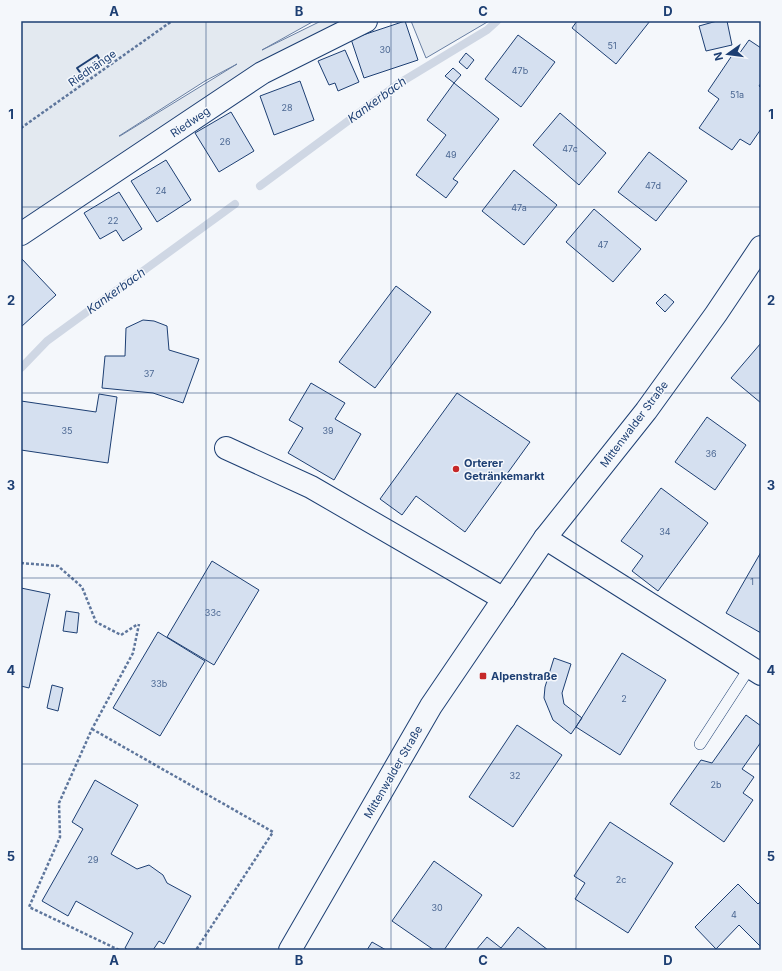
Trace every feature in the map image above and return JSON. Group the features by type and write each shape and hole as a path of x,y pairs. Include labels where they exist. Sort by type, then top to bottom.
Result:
{"street":[{"name":"Riedweg","path":"21,234 262,74 366,21"},
{"name":"Mittenwalder Straße","path":"290,950 431,706 545,538 646,411 761,247"},
{"path":"226,448 311,487 504,599"},
{"path":"545,538 755,670"}],"lane":[{"path":"700,744 755,670"}],"path":[{"name":"Riedhänge","path":"21,128 172,21"},
{"path":"21,563 58,566 82,587 96,622 121,635 139,624 133,653 92,729 59,803 60,837 29,907 119,950"},
{"path":"92,729 273,832 196,950"}],"shaded area":[{"path":"21,21 314,21 262,50 321,21 352,21 21,225","holes":["237,64 120,136 205,81"]},
{"path":"411,21 489,21 426,58"}],"building":[{"path":"405,21 418,60 364,78 351,39"},
{"path":"577,21 650,21 616,64 572,28"},
{"path":"717,21 727,21 732,45 706,51 699,26"},
{"path":"518,35 555,62 521,107 485,79"},
{"path":"749,40 761,48 761,83 759,86 761,88 761,129 750,145 740,139 732,150 699,128 719,99 708,91 735,51 739,54"},
{"path":"345,50 359,82 338,91 335,83 329,85 318,61"},
{"path":"466,53 474,60 467,69 459,62"},
{"path":"453,68 461,75 454,83 445,76"},
{"path":"300,81 314,120 274,135 260,96"},
{"path":"454,83 499,119 453,179 458,182 446,198 416,175 446,135 427,120"},
{"path":"231,112 254,151 219,172 195,133"},
{"path":"560,113 606,153 579,185 533,145"},
{"path":"649,152 687,181 656,221 618,192"},
{"path":"166,160 191,200 157,222 131,181"},
{"path":"514,170 557,205 524,245 482,211"},
{"path":"119,192 142,229 123,241 116,230 100,239 84,213"},
{"path":"594,209 641,249 613,282 566,242"},
{"path":"21,258 56,295 21,327"},
{"path":"396,286 431,312 375,388 339,362"},
{"path":"665,294 674,302 665,312 656,303"},
{"path":"143,320 154,321 167,326 169,350 199,359 183,403 153,393 102,388 105,356 125,356 126,328"},
{"path":"761,343 761,403 731,378"},
{"path":"311,383 345,403 335,419 361,434 334,480 288,453 303,428 289,420"},
{"name":"Orterer Getränkemarkt","path":"457,393 530,442 465,532 416,496 402,515 380,499"},
{"path":"99,394 117,397 108,463 21,450 21,401 96,412"},
{"path":"707,417 746,445 715,490 675,462"},
{"path":"661,488 708,523 658,591 632,571 643,556 621,541"},
{"path":"761,552 761,633 726,613"},
{"path":"212,561 259,590 214,665 167,637"},
{"path":"21,588 50,594 29,688 21,686"},
{"path":"66,611 79,613 77,633 63,631"},
{"path":"158,632 205,661 160,736 113,708"},
{"path":"622,653 666,680 620,755 576,727"},
{"path":"554,658 571,664 562,693 564,704 582,718 571,734 553,720 544,698 545,687"},
{"path":"52,685 63,688 58,711 47,708"},
{"path":"746,715 761,726 761,742 742,769 754,777 743,793 753,800 724,842 670,804 701,760 712,763"},
{"path":"517,725 562,755 513,827 469,797"},
{"path":"95,780 138,805 111,854 137,869 149,865 163,875 167,883 191,896 164,944 159,941 153,950 128,950 125,948 133,933 76,901 68,916 42,901 83,829 72,822"},
{"path":"610,822 673,863 628,933 575,899 585,883 574,876"},
{"path":"434,861 482,895 444,950 434,950 392,921"},
{"path":"738,884 758,904 761,901 761,947 739,925 716,949 695,927"},
{"path":"518,927 548,950 476,950 487,937 501,948"},
{"path":"372,942 386,950 367,950"}],"waterway":[{"name":"Kankerbach","path":"260,186 398,84 487,30 497,21"},
{"name":"Kankerbach","path":"21,368 47,341 235,204"}],"wall":[{"path":"84,78 77,68 97,55 103,65"}],"place":[{"name":"Orterer Getränkemarkt","path":"456,469"},
{"name":"Alpenstraße","path":"483,676"}]}
